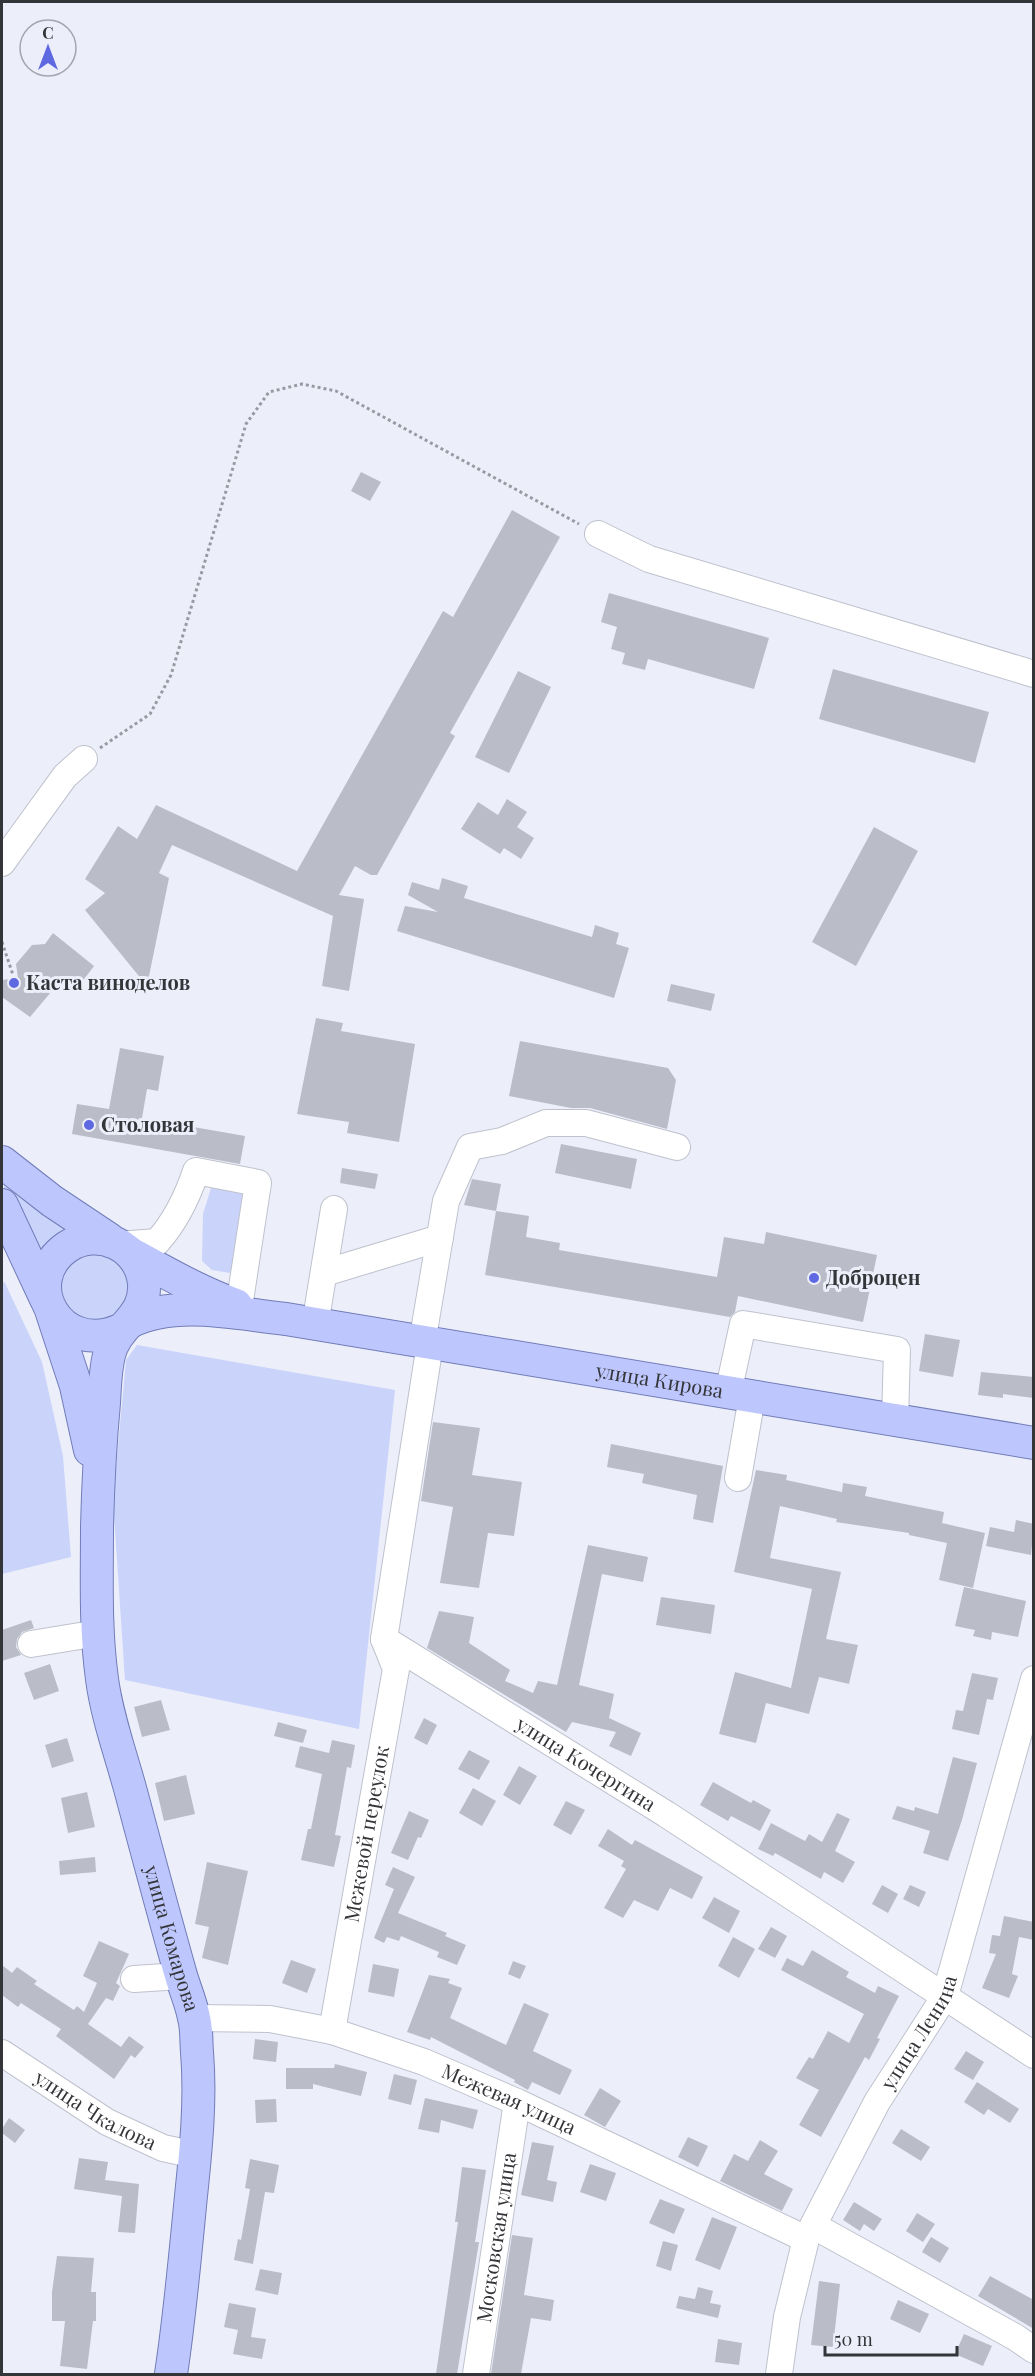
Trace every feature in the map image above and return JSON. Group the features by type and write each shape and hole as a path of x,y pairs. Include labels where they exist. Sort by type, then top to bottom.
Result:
{"main road":[{"path":"2,1162 52,1201 119,1246 217,1298 239,1307 301,1322"},
{"path":"2,1205 50,1307 62,1325 77,1334 94,1337 109,1335 158,1313 182,1311 208,1311 301,1322"},
{"path":"92,1238 119,1246 141,1269 144,1282 143,1298 136,1315 114,1340 109,1356 101,1436 98,1510 88,1435 76,1386 45,1285 47,1273 53,1261 65,1248 77,1241 92,1238"},
{"name":"улица Кирова","path":"301,1322 1034,1443"},
{"name":"улица Комарова","path":"98,1510 98,1633 102,1682 181,1976 195,2018 199,2107 179,2320 171,2374"}],"street":[{"path":"598,534 649,559 1034,674"},
{"path":"2,863 64,776 84,759"},
{"path":"384,1639 446,1201 470,1147 502,1142 546,1123 586,1123 677,1147"},
{"path":"119,1246 157,1242 171,1227 187,1196 196,1171 258,1183 239,1307"},
{"path":"301,1322 324,1273 334,1209"},
{"path":"324,1273 440,1238"},
{"path":"738,1478 743,1324 897,1350 895,1421"},
{"path":"31,1644 98,1633"},
{"name":"улица Кочергина","path":"384,1639 666,1814 1034,2055"},
{"name":"Межевой переулок","path":"332,2031 396,1669 384,1639"},
{"name":"улица Ленина","path":"779,2374 787,2317 810,2233 877,2102 945,1996 1034,1679"},
{"path":"134,1979 181,1976"},
{"name":"Межевая улица","path":"195,2018 270,2019 332,2031 424,2062 810,2233 1015,2337 1034,2350"},
{"name":"улица Чкалова","path":"5,2063 107,2122 164,2148 195,2155"},
{"name":"Московская улица","path":"476,2374 517,2102"}],"path":[{"path":"84,759 150,714 171,675 246,424 269,392 302,384 336,391 598,534"},
{"path":"2,942 13,975"}],"shaded area":[{"path":"7,1183 78,1233 43,1262 4,1191 4,1184"},
{"path":"211,1188 244,1192 236,1256 230,1273 212,1270 202,1261 203,1214"},
{"path":"102,1249 131,1273 128,1309 94,1326 61,1307 58,1276 72,1257"},
{"path":"2,1281 5,1283 42,1362 63,1456 71,1557 2,1574"},
{"path":"137,1345 395,1390 359,1729 125,1680 113,1500 126,1360"}],"building":[{"path":"361,472 381,482 370,501 351,491"},
{"path":"512,510 560,537 450,733 455,736 377,875 371,875 355,866 339,895 364,899 349,991 322,986 333,916 172,845 159,873 169,878 147,986 85,910 105,893 85,879 118,826 137,839 156,805 297,871 443,611 453,617"},
{"path":"609,593 769,638 754,689 648,659 645,670 622,664 625,653 611,649 617,627 601,622"},
{"path":"833,669 989,712 975,763 819,719"},
{"path":"518,671 551,687 509,773 475,757"},
{"path":"507,799 527,812 517,827 534,838 521,859 504,848 500,854 461,829 478,802 498,815"},
{"path":"874,827 918,851 856,966 812,942"},
{"path":"442,878 468,886 464,898 592,937 595,925 619,933 616,944 629,948 614,998 397,931 405,906 438,912 408,895 412,882 439,890"},
{"path":"53,933 94,966 76,990 62,979 30,1017 2,997 2,980 18,978 16,964 32,945 45,944"},
{"path":"671,984 715,994 711,1011 667,1001"},
{"path":"316,1018 343,1023 341,1031 415,1044 399,1142 347,1133 349,1122 297,1114"},
{"path":"520,1041 668,1068 676,1080 667,1129 590,1108 571,1108 509,1096"},
{"path":"120,1048 164,1056 158,1091 147,1089 142,1118 245,1136 240,1164 72,1134 77,1104 109,1109"},
{"path":"561,1144 637,1159 631,1189 555,1173"},
{"path":"342,1168 378,1174 375,1189 340,1183"},
{"path":"472,1179 501,1184 496,1211 464,1205"},
{"path":"496,1211 529,1216 526,1237 560,1243 559,1250 717,1277 724,1237 764,1244 766,1232 877,1255 863,1322 738,1296 735,1312 730,1317 485,1275"},
{"path":"925,1334 960,1340 953,1377 919,1371"},
{"path":"981,1372 1034,1377 1034,1398 1003,1394 1003,1398 978,1395"},
{"path":"433,1422 480,1428 472,1475 522,1482 514,1536 488,1533 479,1588 440,1583 453,1507 421,1501"},
{"path":"611,1444 723,1466 713,1523 693,1519 697,1495 642,1483 644,1474 607,1467"},
{"path":"756,1470 787,1475 786,1480 842,1492 843,1483 867,1487 865,1496 944,1512 942,1523 985,1533 973,1588 939,1580 947,1543 909,1535 909,1533 836,1522 837,1519 780,1506 770,1558 841,1572 826,1639 858,1645 849,1684 819,1677 809,1714 766,1703 756,1743 719,1734 735,1672 791,1688 812,1589 734,1572"},
{"path":"1016,1520 1034,1524 1031,1555 986,1546 990,1527 1014,1532"},
{"path":"588,1545 648,1557 643,1582 602,1574 579,1685 614,1694 609,1718 641,1733 631,1756 609,1746 616,1732 572,1722 566,1732 427,1648 439,1611 474,1617 469,1643 510,1670 505,1681 533,1693 538,1681 557,1685"},
{"path":"964,1587 1026,1601 1018,1637 992,1632 991,1640 973,1636 975,1630 955,1626"},
{"path":"661,1597 715,1605 711,1634 656,1625"},
{"path":"31,1620 34,1628 22,1632 17,1639 16,1647 21,1655 2,1661 2,1630"},
{"path":"50,1664 59,1691 34,1700 24,1673"},
{"path":"972,1673 998,1678 993,1700 987,1699 979,1735 952,1729 956,1710 963,1711"},
{"path":"161,1700 170,1730 142,1737 134,1707"},
{"path":"424,1718 437,1725 427,1745 414,1738"},
{"path":"278,1722 307,1730 303,1743 274,1736"},
{"path":"67,1738 74,1761 52,1768 45,1745"},
{"path":"332,1740 355,1745 351,1768 347,1767 335,1835 341,1836 334,1867 301,1860 308,1829 311,1829 322,1774 295,1767 300,1746 329,1753"},
{"path":"469,1750 490,1761 479,1780 458,1769"},
{"path":"953,1757 977,1763 948,1861 923,1853 930,1831 892,1819 897,1806 914,1811 915,1807 938,1814"},
{"path":"519,1766 537,1776 520,1805 503,1795"},
{"path":"186,1775 195,1814 164,1821 155,1783"},
{"path":"713,1782 751,1803 753,1800 771,1810 760,1831 731,1816 728,1821 700,1805"},
{"path":"473,1788 496,1801 482,1826 459,1813"},
{"path":"87,1792 95,1827 68,1833 61,1798"},
{"path":"566,1801 585,1810 571,1835 553,1825"},
{"path":"409,1811 429,1820 421,1838 418,1837 408,1860 391,1853"},
{"path":"837,1813 850,1819 835,1851 855,1862 843,1883 824,1872 821,1879 775,1853 773,1856 758,1849 771,1823 805,1841 809,1834 822,1842"},
{"path":"608,1829 632,1845 635,1840 703,1877 692,1899 670,1888 658,1911 634,1900 623,1918 604,1908 626,1869 621,1866 624,1861 598,1846"},
{"path":"95,1857 96,1872 60,1875 59,1861"},
{"path":"207,1862 248,1871 228,1965 202,1958 209,1927 195,1924"},
{"path":"393,1867 415,1877 398,1913 447,1933 445,1936 466,1945 457,1965 437,1957 439,1952 401,1936 399,1941 387,1937 384,1943 374,1938 394,1889 385,1885"},
{"path":"882,1885 898,1894 888,1913 872,1904"},
{"path":"910,1885 926,1892 919,1907 903,1899"},
{"path":"714,1897 740,1911 729,1933 702,1918"},
{"path":"1004,1916 1034,1922 1034,1940 1019,1937 1012,1974 1018,1976 1009,1998 982,1988 996,1954 989,1953 992,1935 1000,1936"},
{"path":"771,1927 787,1936 775,1958 758,1949"},
{"path":"733,1937 755,1949 739,1978 718,1966"},
{"path":"99,1941 129,1954 116,1983 120,1986 113,2001 106,1998 88,2024 121,2047 129,2036 144,2047 135,2058 131,2055 114,2079 56,2036 61,2029 21,2003 18,2007 2,1995 2,1965 12,1973 17,1967 37,1981 34,1984 74,2010 77,2006 84,2012 97,1983 83,1976"},
{"path":"812,1950 849,1972 846,1977 875,1993 878,1986 899,1996 877,2038 880,2039 869,2060 865,2057 821,2137 799,2125 819,2090 796,2078 809,2057 813,2059 828,2031 849,2043 864,2014 781,1970 787,1958 803,1966"},
{"path":"291,1960 316,1969 307,1993 282,1983"},
{"path":"513,1961 526,1966 520,1979 508,1974"},
{"path":"373,1964 399,1969 394,1997 368,1992"},
{"path":"429,1975 450,1979 448,1983 462,1988 450,2018 506,2045 524,2003 549,2014 533,2051 572,2070 560,2095 532,2082 528,2090 514,2082 515,2080 431,2037 430,2040 407,2032"},
{"path":"255,2039 278,2042 276,2062 253,2059"},
{"path":"966,2051 984,2062 973,2080 954,2069"},
{"path":"335,2064 367,2072 361,2096 313,2084 313,2089 286,2089 286,2068 334,2068"},
{"path":"394,2074 417,2080 411,2105 388,2099"},
{"path":"977,2082 1019,2109 1010,2123 988,2109 984,2115 964,2102"},
{"path":"600,2088 621,2101 605,2127 584,2115"},
{"path":"425,2098 478,2110 473,2129 441,2120 439,2133 418,2129"},
{"path":"276,2099 277,2122 256,2123 255,2100"},
{"path":"9,2118 25,2130 15,2143 2,2133"},
{"path":"901,2129 930,2147 921,2161 892,2143"},
{"path":"688,2137 708,2146 698,2167 678,2157"},
{"path":"760,2140 778,2151 764,2174 793,2189 782,2211 720,2181 734,2154 748,2161"},
{"path":"532,2142 554,2146 547,2180 557,2182 553,2202 521,2195"},
{"path":"79,2158 108,2162 105,2180 139,2184 135,2233 118,2232 122,2196 74,2189"},
{"path":"250,2159 279,2165 274,2193 265,2192 253,2264 234,2260 238,2239 241,2240 250,2189 245,2188"},
{"path":"590,2164 616,2173 606,2201 580,2192"},
{"path":"462,2167 486,2170 475,2242 479,2242 457,2374 436,2374 458,2222 455,2222"},
{"path":"660,2199 685,2209 674,2234 649,2223"},
{"path":"854,2202 882,2219 874,2231 864,2224 860,2231 843,2220"},
{"path":"917,2213 935,2224 923,2242 906,2231"},
{"path":"712,2217 737,2227 720,2270 695,2260"},
{"path":"512,2235 533,2238 524,2295 554,2300 551,2321 531,2318 521,2374 491,2374"},
{"path":"931,2237 949,2248 940,2263 922,2252"},
{"path":"663,2241 678,2245 671,2271 656,2266"},
{"path":"57,2256 94,2258 91,2292 96,2292 96,2321 93,2321 87,2369 60,2366 65,2321 52,2321 52,2292"},
{"path":"260,2269 282,2273 278,2295 255,2290"},
{"path":"990,2276 1034,2300 1034,2329 978,2296"},
{"path":"819,2281 840,2284 833,2347 811,2345"},
{"path":"698,2287 713,2291 710,2303 721,2305 718,2318 676,2308 679,2296 695,2299"},
{"path":"898,2300 929,2314 920,2333 890,2319"},
{"path":"229,2303 256,2308 251,2337 266,2339 262,2359 233,2354 238,2330 224,2327"},
{"path":"964,2334 992,2346 983,2366 955,2354"},
{"path":"718,2339 742,2343 739,2365 715,2362"}],"place":[{"name":"Каста виноделов","path":"14,983"},
{"name":"Столовая","path":"89,1125"},
{"name":"Доброцен","path":"814,1278"}]}
